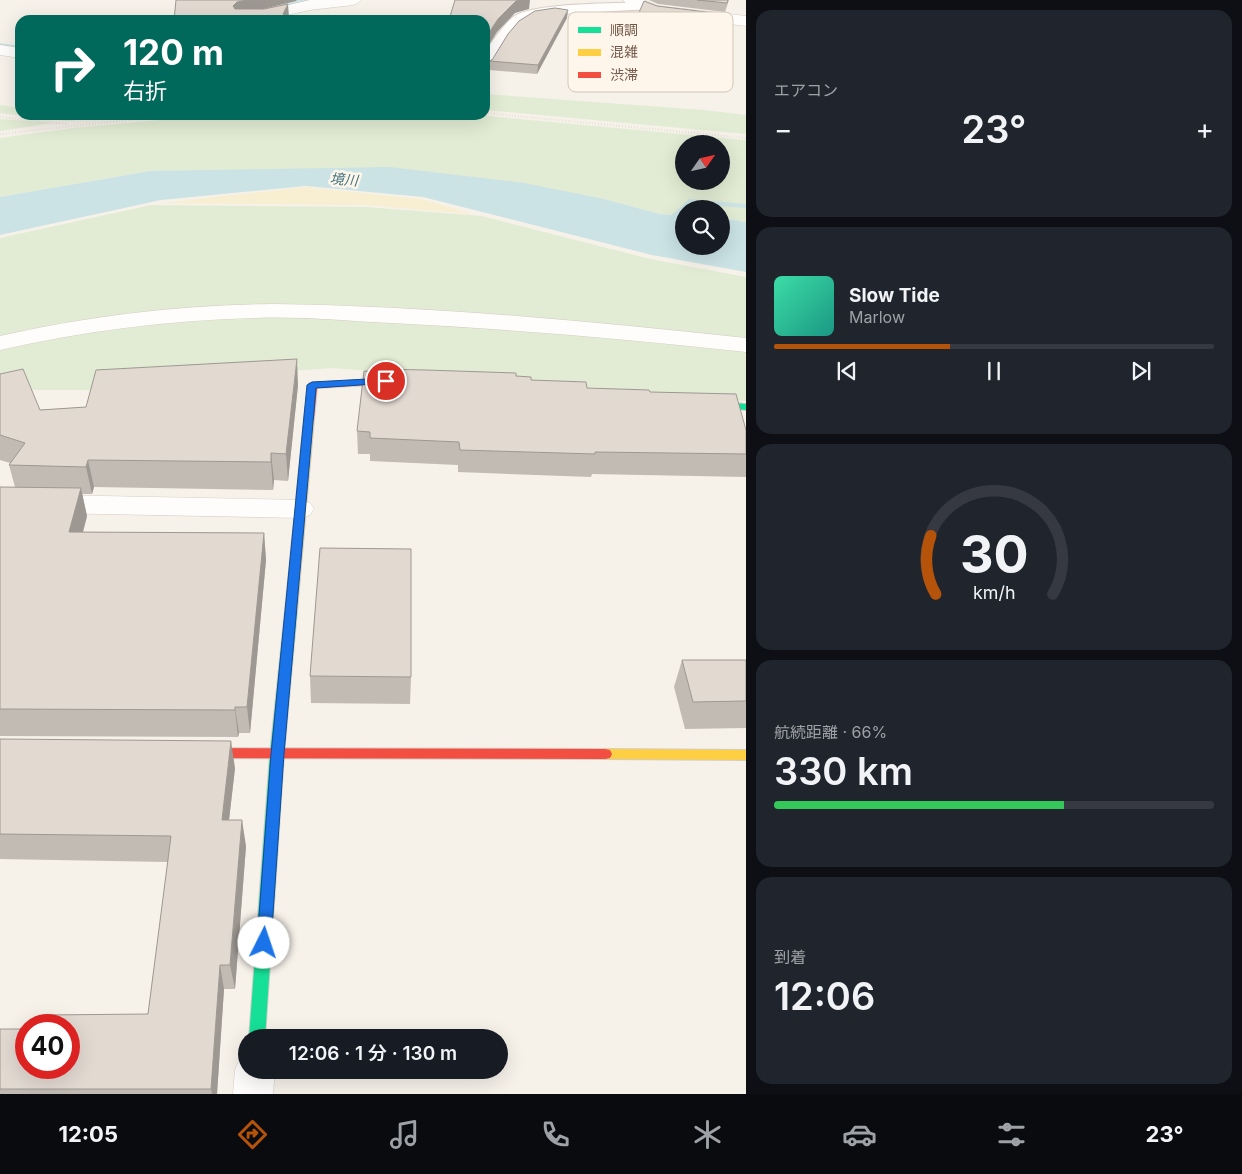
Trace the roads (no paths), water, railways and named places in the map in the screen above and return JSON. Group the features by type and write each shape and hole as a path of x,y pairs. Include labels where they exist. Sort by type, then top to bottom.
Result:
{"street":[{"path":"266,15 310,5 354,0"},
{"path":"631,0 655,10 672,12"},
{"path":"733,19 746,21"},
{"path":"0,50 15,52"},
{"path":"0,343 51,331 119,321 163,316 257,311 461,319 565,326 746,345"},
{"path":"258,1029 277,754 312,385 386,381 415,382"},
{"path":"687,401 746,407"},
{"path":"0,503 301,509"},
{"path":"188,753 746,755"},
{"path":"253,1094 254,1079"}],"lane":[{"path":"490,58 513,24 519,18 530,14 545,11 646,6"}],"water":[{"name":"境川","path":"390,167 524,183 604,199 660,214 675,215 675,255 730,255 730,219 746,222 746,272 652,255 423,197 306,186 161,200 0,235 0,197 150,171"}],"waterway":[{"path":"284,4 310,0"},
{"path":"0,45 15,47"},
{"path":"664,223 666,224 692,201 746,206"}]}
